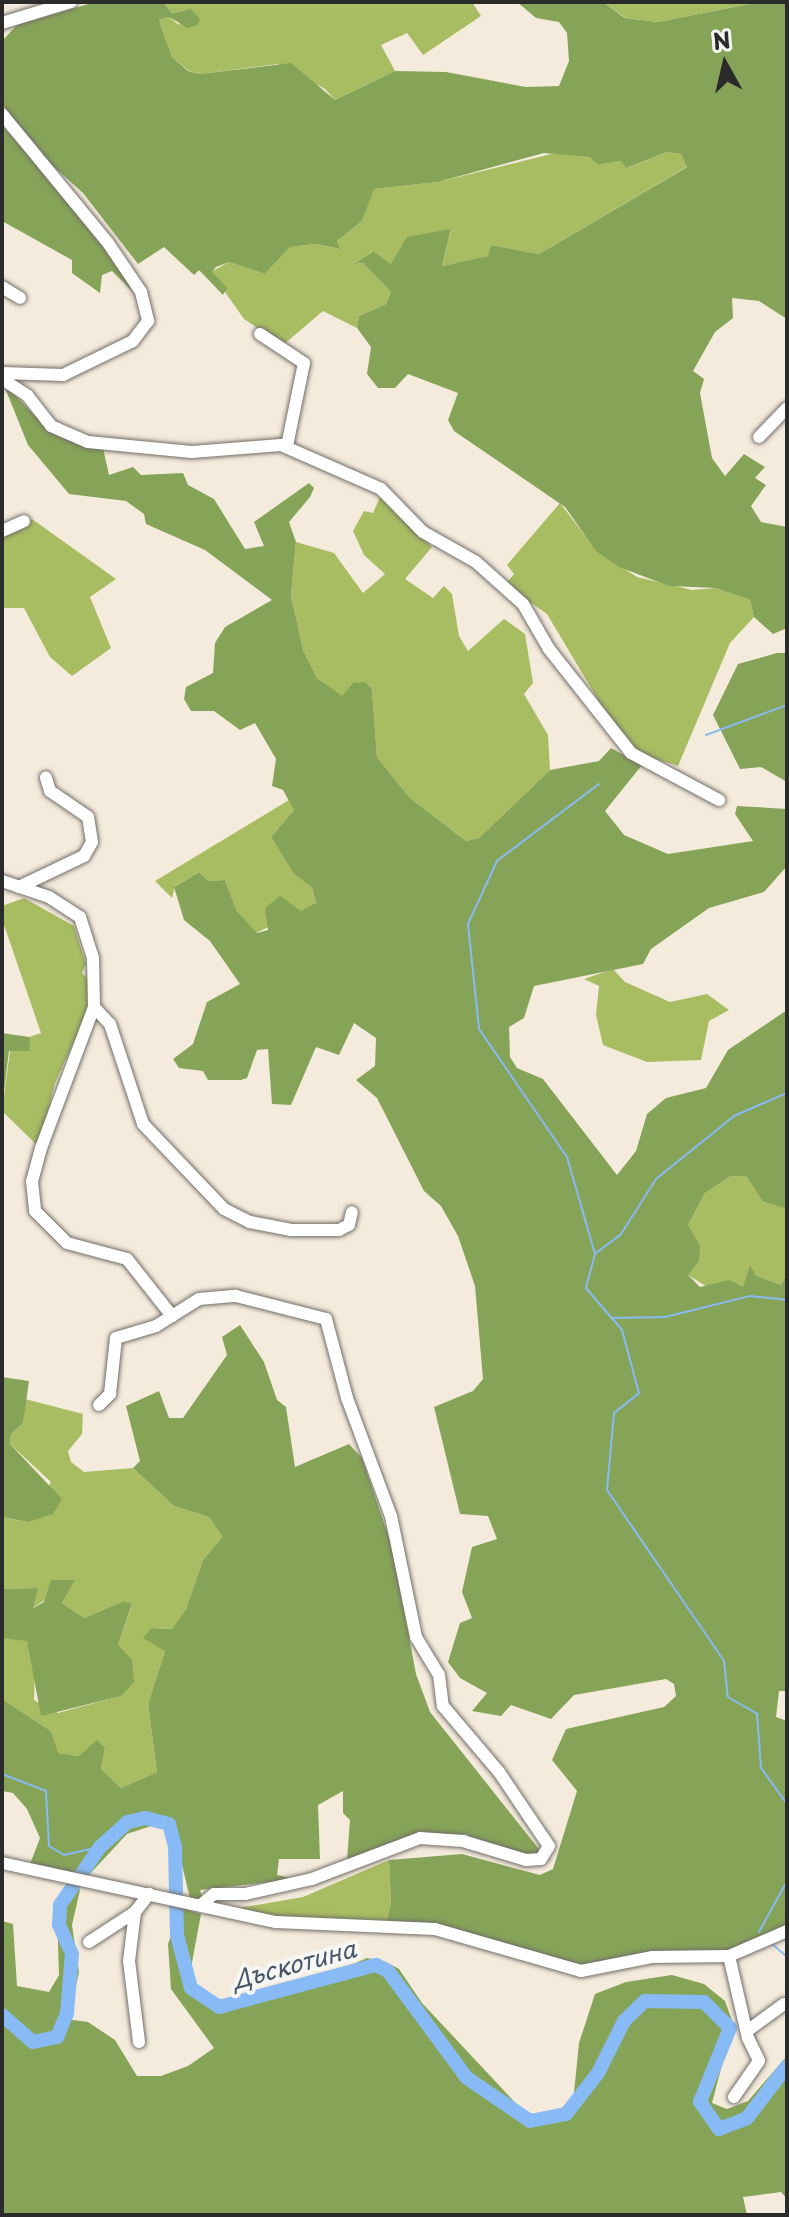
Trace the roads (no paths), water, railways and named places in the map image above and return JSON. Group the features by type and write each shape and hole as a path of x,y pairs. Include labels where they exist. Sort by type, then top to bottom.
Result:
{"street":[{"path":"2,23 71,2"},
{"path":"2,114 108,243 141,292 148,321 133,341 63,375 2,376"},
{"path":"2,287 20,298"},
{"path":"260,334 304,363 287,446"},
{"path":"2,376 27,395 51,426 88,442 192,452 287,446 381,489 423,532 476,562 531,613 549,649 631,753 719,800"},
{"path":"759,437 787,408"},
{"path":"2,531 24,521"},
{"path":"19,887 84,856 92,842 88,817 50,791 46,778"},
{"path":"2,881 59,902 86,924 94,1007 41,1148 32,1181 35,1211 67,1243 127,1259 172,1316"},
{"path":"94,1007 114,1033 139,1117 213,1200 250,1222 291,1230 339,1230 349,1225 352,1212"},
{"path":"99,1405 110,1394 116,1338 172,1316 199,1299 225,1295 322,1316 329,1323 347,1398 391,1516 416,1637 439,1675 443,1706 499,1772 549,1846 541,1859 526,1860 463,1841 420,1838 312,1879 245,1894 214,1894 196,1904"},
{"path":"2,1863 316,1926 435,1929 581,1971 652,1957 729,1956 787,1931"},
{"path":"89,1942 135,1912 149,1894"},
{"path":"135,1912 129,1961 140,2016 139,2042"},
{"path":"729,1956 747,2031 759,2061 734,2097"},
{"path":"747,2031 784,2004"}],"waterway":[{"path":"706,735 787,705"},
{"path":"599,784 497,861 468,924 479,1029 567,1157 595,1254 586,1288 622,1330 639,1393 614,1413 607,1490 724,1661 728,1697 757,1714 761,1768 787,1804"},
{"path":"596,1253 621,1234 656,1179 734,1116 787,1093"},
{"path":"612,1318 665,1317 750,1296 787,1300"},
{"path":"2,1774 46,1791 49,1846 64,1855 100,1847"},
{"name":"Дъскотина","path":"2,2015 33,2042 57,2037 67,2013 72,1954 59,1925 60,1905 100,1847 128,1822 145,1818 169,1824 175,1847 177,1935 191,1988 219,2007 376,1965 388,1971 467,2078 530,2121 566,2114 598,2073 624,2021 645,2001 704,2002 730,2028 700,2102 719,2129 747,2118 787,2066"},
{"path":"759,1932 787,1881"},
{"path":"771,1943 787,1957"}]}
